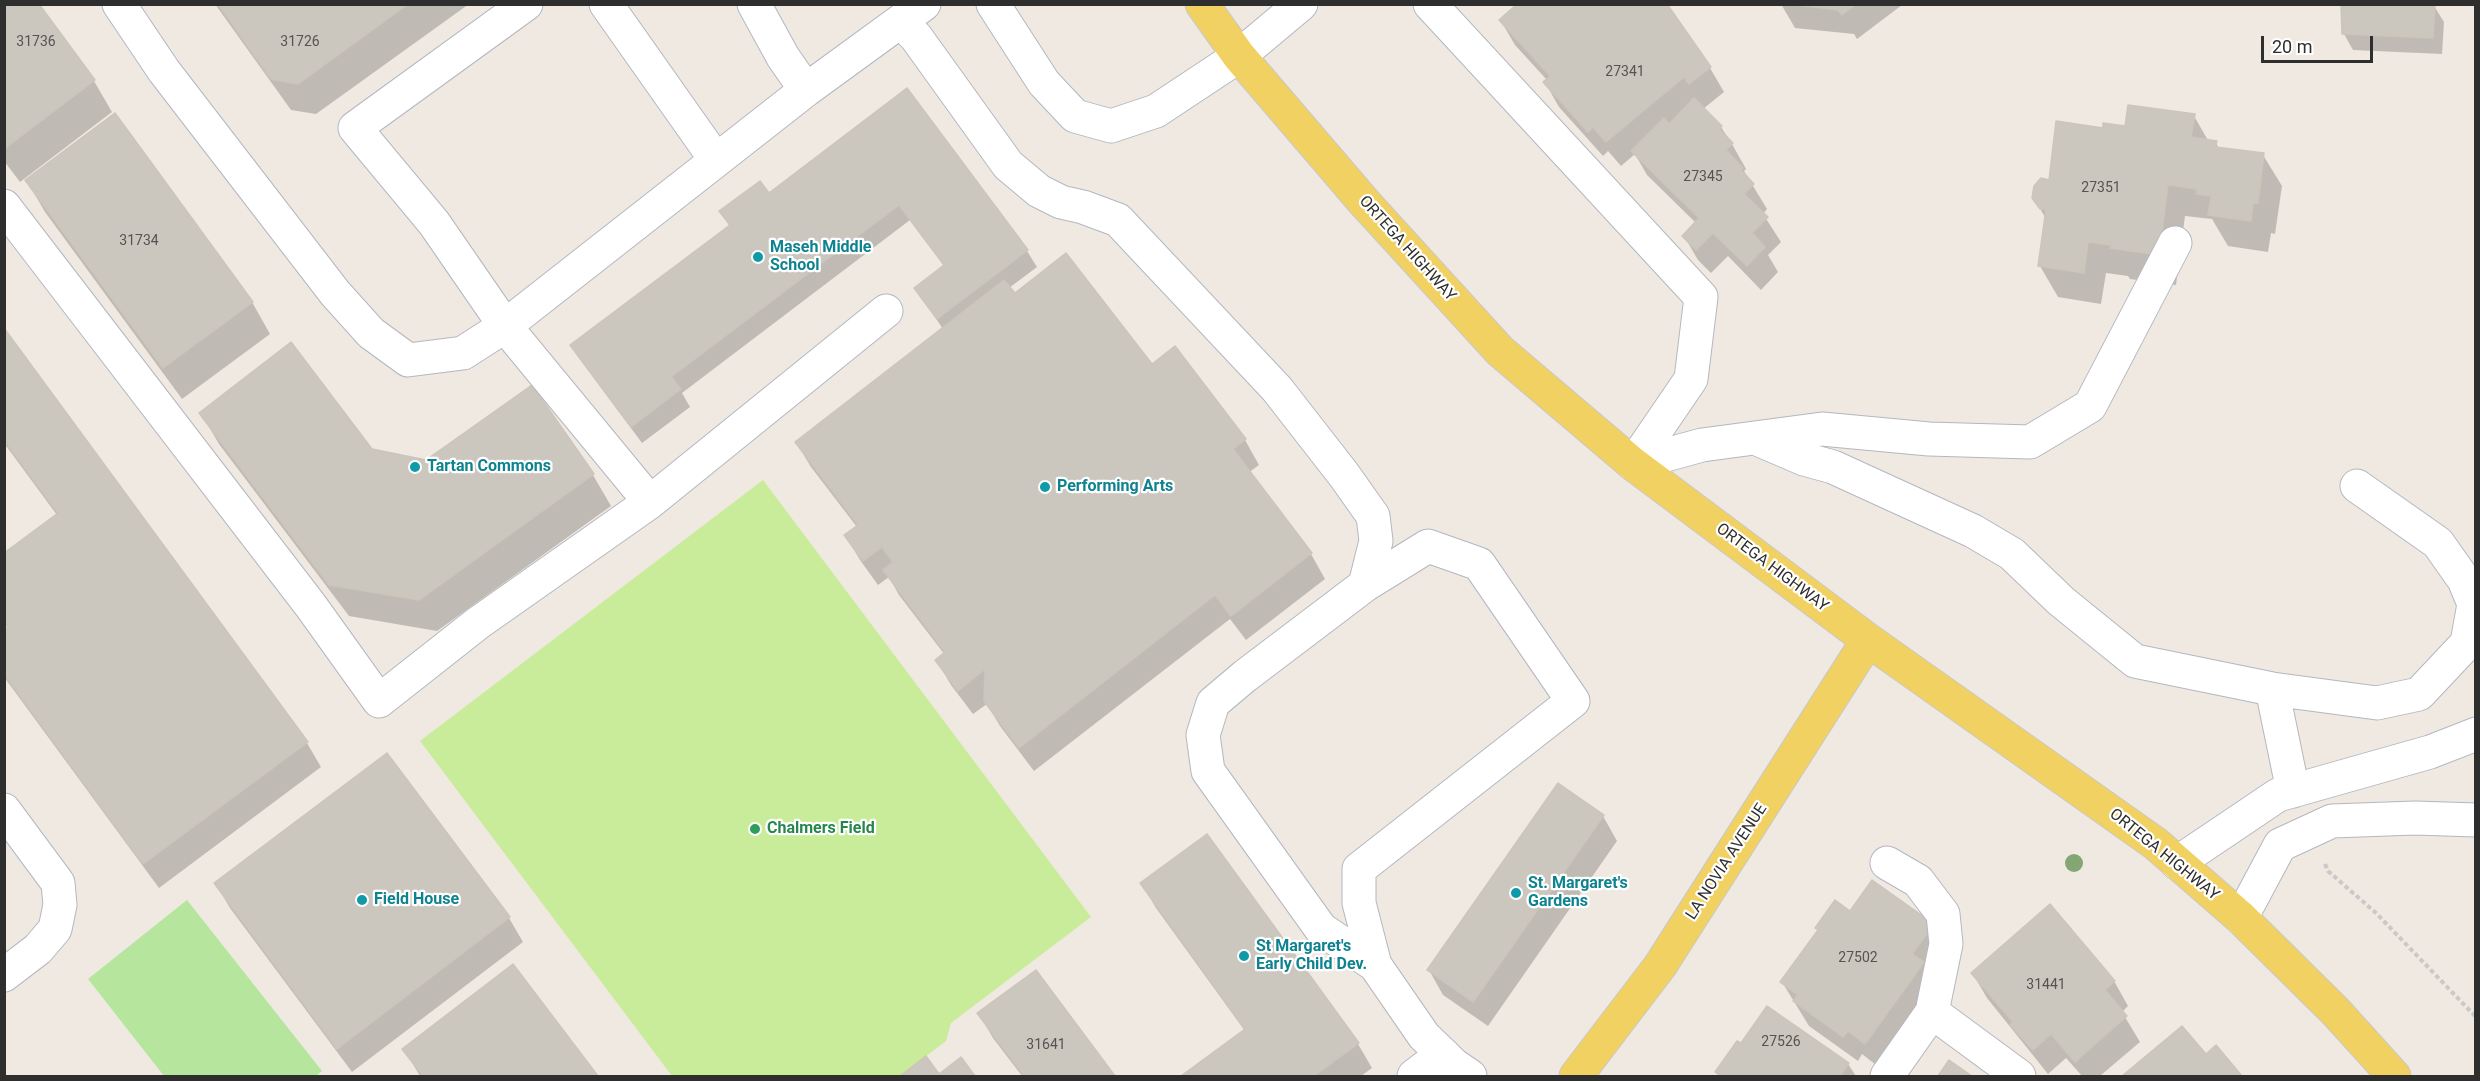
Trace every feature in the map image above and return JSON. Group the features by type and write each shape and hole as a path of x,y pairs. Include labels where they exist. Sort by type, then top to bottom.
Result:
{"main road":[{"name":"ORTEGA HIGHWAY","path":"1202,4 1239,56 1364,202 1500,351 1633,464 1868,640 2146,838 2177,863 2241,918 2336,1012 2394,1077"},
{"name":"LA NOVIA AVENUE","path":"1576,1077 1660,966 1868,640"}],"street":[{"path":"119,4 164,71 335,293 371,333 408,360 463,353 505,326 806,90 913,13 916,38 1008,165 1039,191 1061,202 1083,207 1118,220 1277,389 1373,516 1376,541 1365,585"},
{"path":"526,4 355,128 434,223 505,326 650,502"},
{"path":"606,4 716,160"},
{"path":"754,4 783,57 806,90"},
{"path":"993,4 1044,83 1075,116 1112,126 1156,111 1239,56 1301,4"},
{"path":"1430,4 1701,297 1691,379 1633,464"},
{"path":"4,207 283,568 379,701 478,623 650,502 886,311"},
{"path":"1633,464 1702,445 1822,429 1929,439 2030,442 2090,406 2175,243"},
{"path":"1755,438 1804,459 1833,467 1973,531 2012,554 2061,601 2135,661 2272,688 2377,703 2419,694 2467,643 2474,604 2464,580 2438,543 2356,486"},
{"path":"1375,965 1321,928 1208,771 1203,735 1213,703 1245,676 1365,585 1428,546 1479,564 1573,701 1359,869 1359,903 1375,965 1424,1036 1470,1077"},
{"path":"2272,688 2293,791"},
{"path":"2177,863 2278,795 2430,752 2475,734"},
{"path":"4,810 58,883 60,905 55,929 39,949 4,975"},
{"path":"2241,918 2280,845 2332,821 2415,818 2475,820"},
{"path":"1887,863 1918,881 1943,914 1946,944 1932,1012 1887,1077"},
{"path":"1932,1012 2019,1077"},
{"path":"1414,1077 1443,1054"}],"path":[{"path":"2311,830 2328,871 2376,913 2475,1017"}],"green space":[{"name":"Chalmers Field","path":"763,480 1091,917 951,1023 946,1041 900,1076 672,1076 420,741"},
{"path":"187,900 322,1071 316,1076 164,1076 88,979"}],"building":[{"path":"4,4 39,4 95,80 4,149"},
{"path":"218,4 408,4 298,84 271,79"},
{"path":"1517,4 1667,4 1711,67 1689,84 1684,77 1606,142 1593,127 1588,132 1543,82 1550,76 1499,20"},
{"path":"1789,4 1856,4 1842,15 1838,10"},
{"path":"2341,4 2435,4 2433,38 2342,34"},
{"name":"Maseh Middle School","path":"907,88 1028,250 937,319 914,288 944,265 899,205 671,377 681,389 631,427 570,345 730,225 719,211 760,181 769,193"},
{"path":"1694,98 1722,126 1719,129 1733,143 1726,150 1754,184 1744,194 1768,217 1752,233 1765,247 1747,266 1713,233 1696,250 1682,236 1699,218 1631,151 1664,118 1669,124"},
{"path":"2128,105 2195,114 2191,137 2217,141 2215,147 2264,153 2258,203 2253,203 2251,221 2208,215 2211,196 2196,194 2197,189 2168,185 2159,255 2110,248 2111,245 2088,242 2084,273 2038,266 2046,209 2040,209 2032,198 2034,186 2041,178 2049,180 2056,121 2103,128 2103,123 2125,126"},
{"path":"115,113 253,302 163,368 25,180"},
{"name":"Performing Arts","path":"1066,253 1152,364 1175,346 1246,439 1233,449 1312,553 1231,616 1215,595 1019,748 984,701 985,669 958,691 935,660 945,652 883,570 893,562 882,547 863,561 844,535 858,525 795,442 1004,280 1015,293"},
{"path":"4,328 308,742 143,864 4,674 4,630 9,626 4,620 4,553 58,513 4,440"},
{"name":"Tartan Commons","path":"291,342 372,449 426,460 532,385 594,474 419,600 329,585 199,413"},
{"name":"Field House","path":"387,753 510,917 337,1049 214,883"},
{"name":"St. Margaret's Gardens","path":"1558,783 1604,815 1473,1002 1427,970"},
{"name":"St Margaret's Early Child Dev.","path":"1207,834 1359,1043 1314,1076 1181,1076 1245,1029 1140,883"},
{"path":"1872,880 1934,924 1912,954 1924,962 1865,1044 1848,1031 1843,1037 1793,1001 1798,995 1780,982 1818,930 1815,928 1835,900 1850,911"},
{"path":"2050,904 2115,981 2105,990 2127,1016 2075,1062 2051,1034 2033,1050 2010,1025 2013,1022 1971,973"},
{"path":"513,964 598,1076 423,1076 402,1049"},
{"path":"1036,970 1115,1076 1024,1076 977,1013"},
{"path":"1767,1006 1849,1063 1840,1076 1721,1076 1715,1072 1737,1041 1741,1043"},
{"path":"2182,1026 2206,1054 2216,1045 2242,1076 2122,1076"},
{"path":"926,1056 939,1074 961,1057 975,1076 900,1076"},
{"path":"1949,1060 1972,1076 1938,1076"}],"place":[{"name":"Maseh Middle School","path":"758,257"},
{"name":"Tartan Commons","path":"415,467"},
{"name":"Performing Arts","path":"1045,487"},
{"name":"Chalmers Field","path":"755,829"},
{"name":"St. Margaret's Gardens","path":"1516,893"},
{"name":"Field House","path":"362,900"},
{"name":"St Margaret's Early Child Dev.","path":"1244,956"}]}
